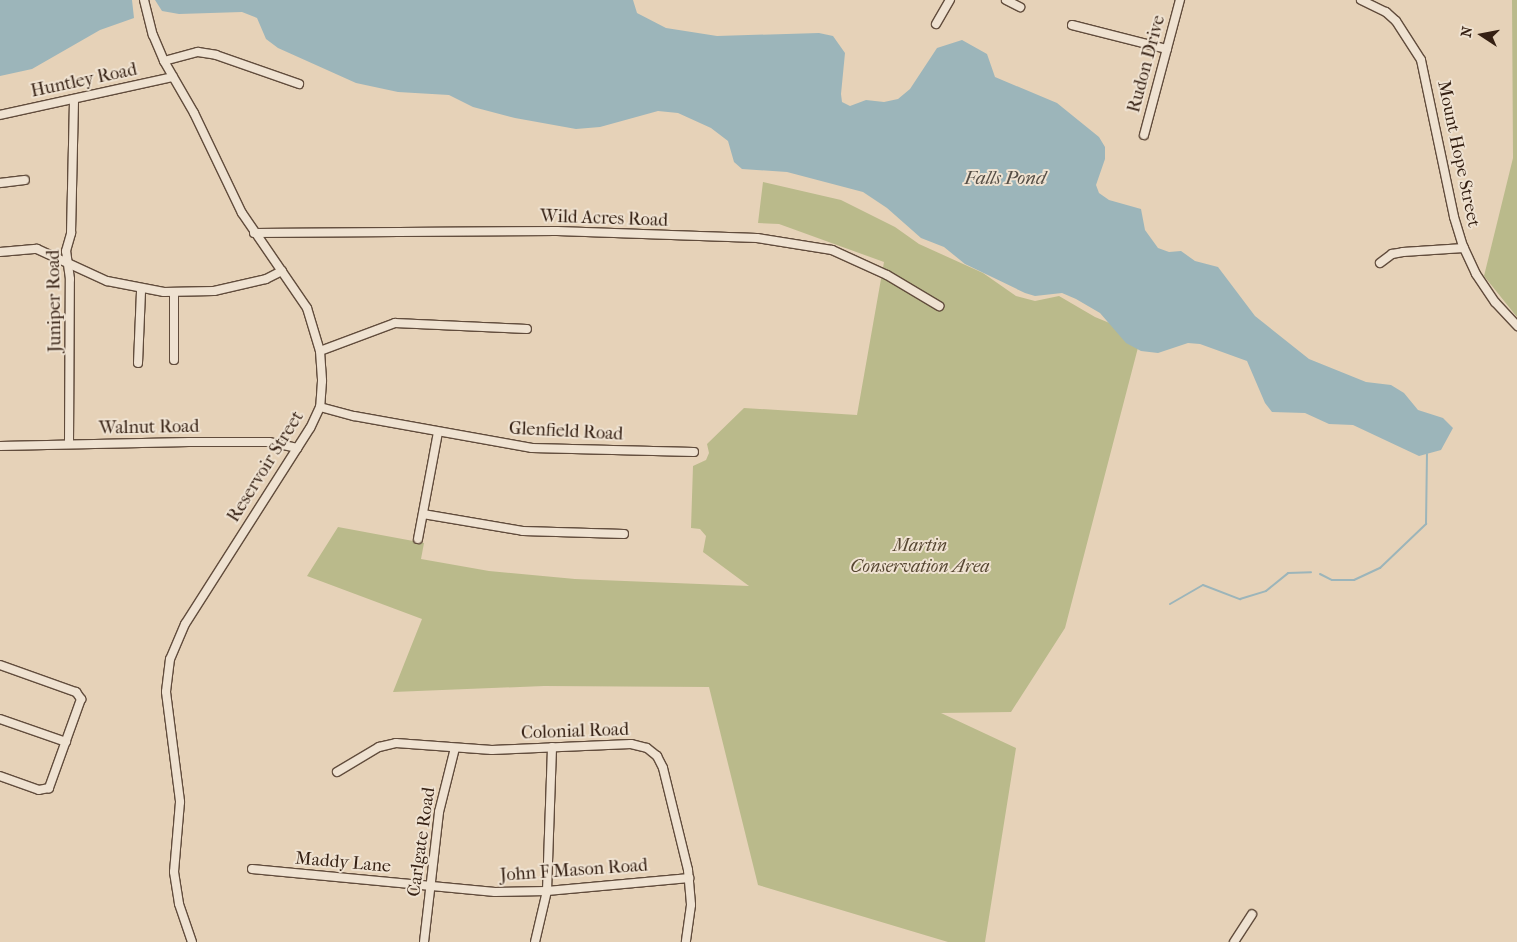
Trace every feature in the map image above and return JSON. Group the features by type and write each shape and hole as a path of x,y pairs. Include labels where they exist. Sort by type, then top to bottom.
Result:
{"street":[{"name":"Reservoir Street","path":"144,0 153,35 164,61 254,233 307,308 320,351 320,407 297,448 185,624 168,670 169,719 179,785 174,872 179,904 192,942"},
{"path":"936,24 950,0"},
{"path":"1006,0 1020,7"},
{"name":"Rudon Drive","path":"1144,135 1180,0"},
{"name":"Mount Hope Street","path":"1361,0 1386,12 1396,21 1421,60 1454,217 1464,248 1493,298 1517,326"},
{"path":"1072,25 1167,49"},
{"path":"164,61 198,52 299,84"},
{"name":"Huntley Road","path":"0,115 173,77"},
{"name":"Juniper Road","path":"69,444 68,263 74,99"},
{"path":"0,183 25,180"},
{"name":"Wild Acres Road","path":"254,233 557,231 757,238 832,250 887,275 938,306"},
{"path":"1380,263 1392,254 1403,252 1464,248"},
{"path":"0,252 37,250 95,277 141,290 174,293 239,286 282,271"},
{"path":"138,363 141,290"},
{"path":"174,293 174,360"},
{"path":"320,351 395,322 527,328"},
{"name":"Glenfield Road","path":"320,407 438,432 532,448 694,452"},
{"path":"418,539 438,432"},
{"name":"Walnut Road","path":"0,446 269,442 297,448"},
{"path":"423,514 523,531 624,534"},
{"path":"0,665 79,695 80,703 52,784 46,790 0,776"},
{"path":"0,719 66,742"},
{"name":"Colonial Road","path":"337,772 379,747 396,744 492,750 631,744 648,748 657,756 666,779 689,878 691,912 686,942"},
{"path":"535,942 547,891 552,747"},
{"name":"Carlgate Road","path":"424,942 439,812 455,748"},
{"name":"Maddy Lane","path":"252,869 431,887"},
{"name":"John F Mason Road","path":"431,887 495,892 547,891 689,878"},
{"path":"1234,942 1252,914"}],"green space":[{"path":"1512,0 1517,0 1517,317 1484,276 1513,158"},
{"name":"Martin Conservation Area","path":"763,182 841,200 895,227 919,244 983,273 1016,296 1035,301 1059,296 1095,317 1141,336 1065,628 1011,712 941,713 1016,748 985,942 948,942 758,885 709,687 544,686 393,692 422,619 307,576 338,527 424,543 421,559 489,571 575,579 749,586 703,552 706,536 700,529 691,528 693,466 706,460 709,453 707,444 744,408 857,415 884,262 779,224 758,223"}],"water":[{"path":"0,0 132,0 134,18 100,30 32,69 0,76"},
{"name":"Falls Pond","path":"155,0 633,0 637,13 666,28 717,36 819,33 833,36 845,53 841,94 842,102 850,106 866,100 884,102 898,99 910,89 937,48 962,40 987,54 995,77 1057,103 1099,137 1105,147 1105,159 1096,185 1099,193 1109,200 1141,209 1145,230 1158,248 1169,252 1181,251 1195,261 1218,267 1255,316 1309,359 1366,382 1391,385 1404,393 1418,410 1443,418 1453,428 1441,450 1419,456 1353,425 1329,424 1305,413 1272,412 1265,403 1247,361 1200,344 1188,343 1158,353 1141,351 1126,343 1100,313 1076,299 1062,293 1035,296 1025,293 965,264 944,247 921,238 887,208 863,192 787,172 742,169 734,162 728,141 711,128 678,113 658,111 600,127 576,129 515,118 473,107 449,95 398,92 356,83 278,48 266,39 257,18 242,12 179,14 162,11"}],"waterway":[{"path":"1320,574 1332,580 1354,580 1380,568 1426,524 1427,454"},
{"path":"1170,604 1203,585 1240,599 1266,591 1288,573 1311,572"}]}
